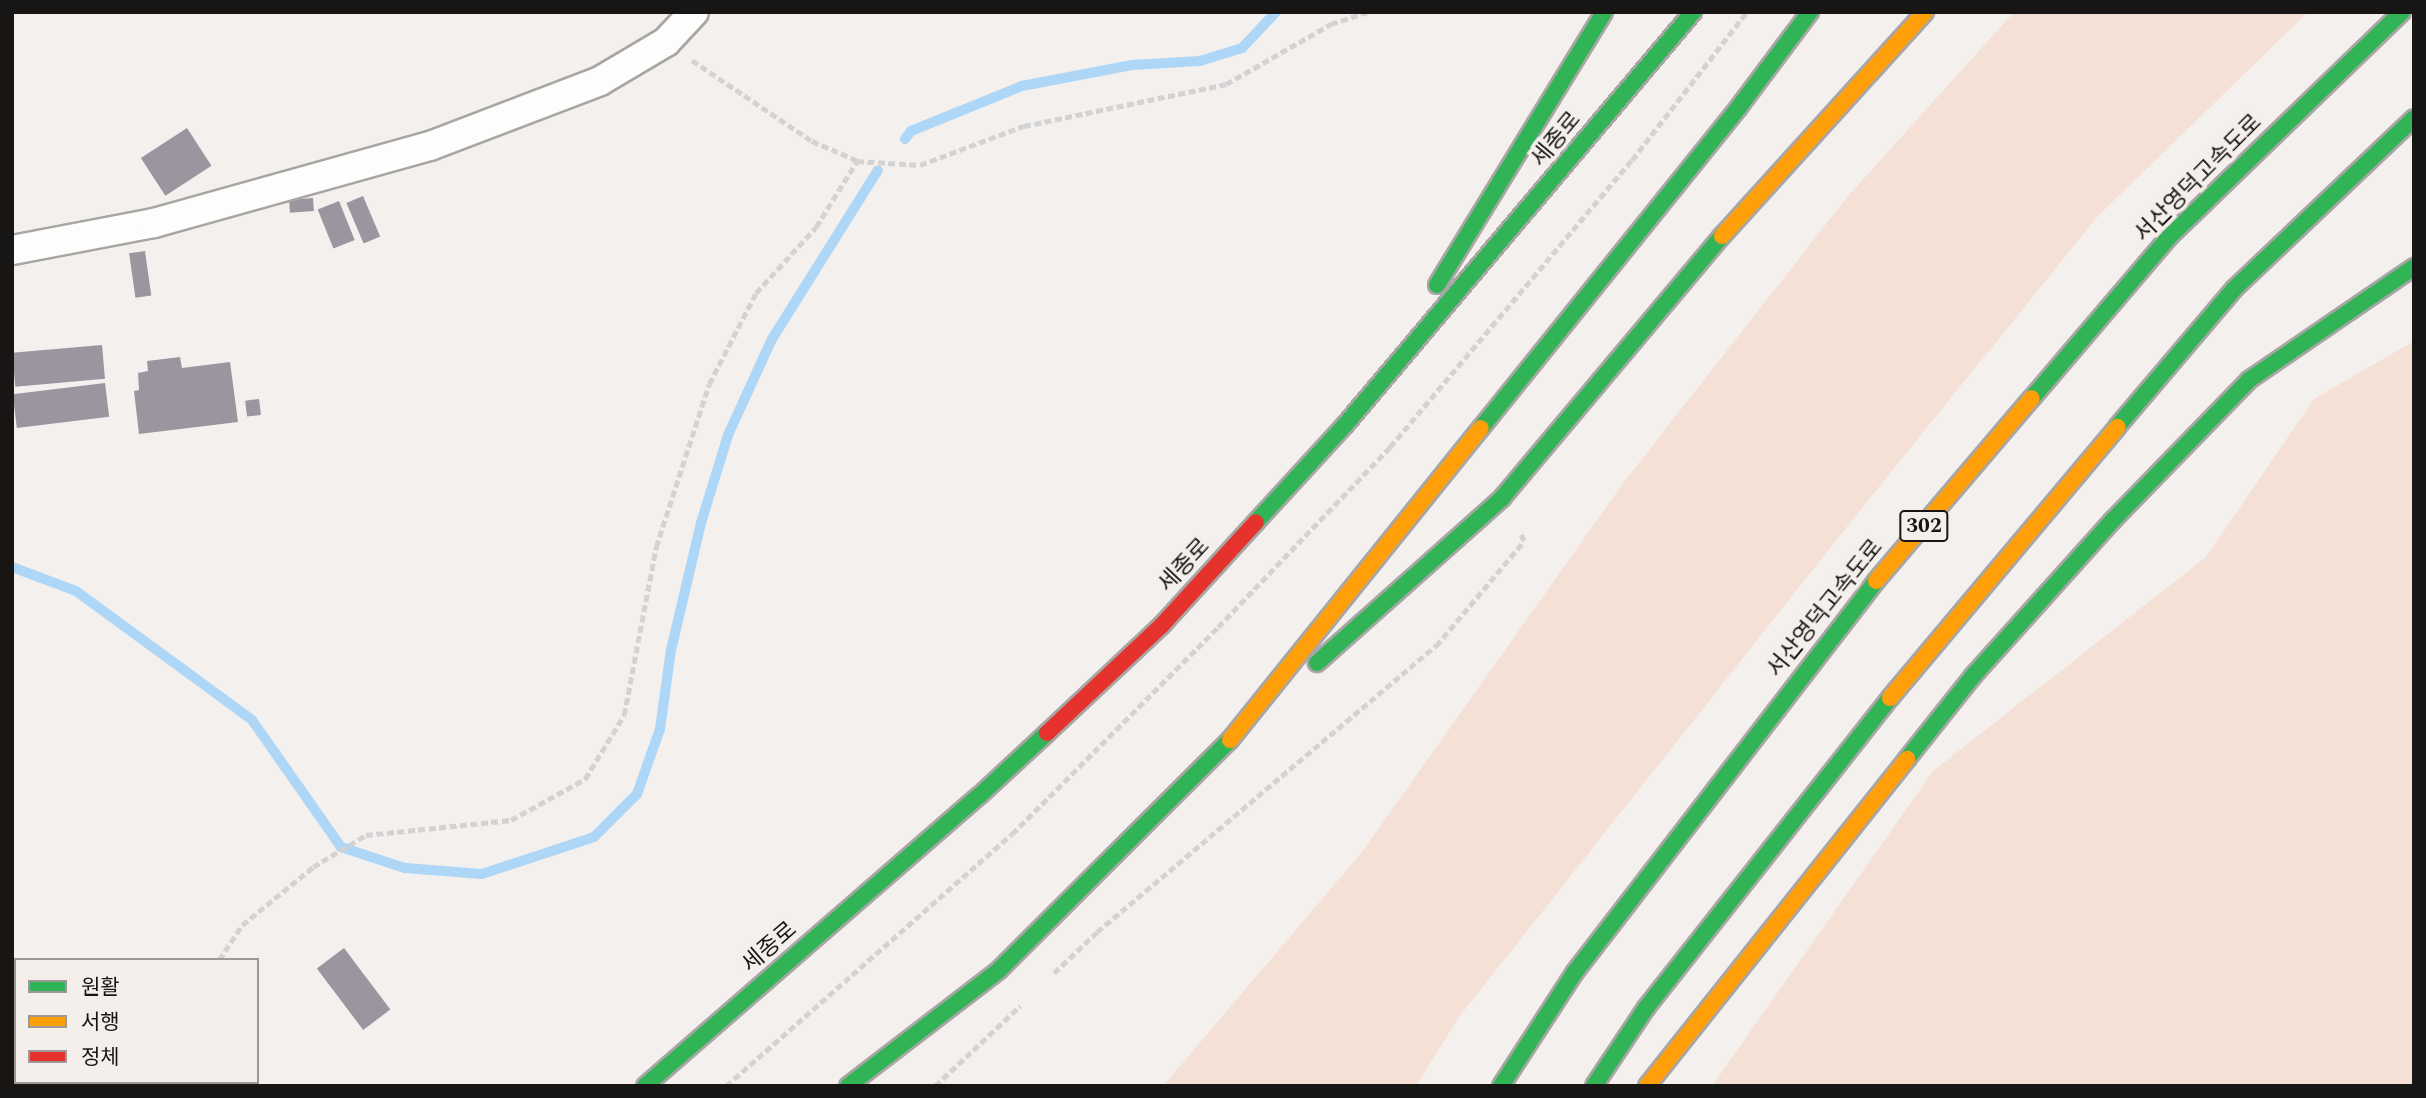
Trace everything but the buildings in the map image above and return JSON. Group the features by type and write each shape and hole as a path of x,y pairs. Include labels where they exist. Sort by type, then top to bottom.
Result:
{"highway":[{"path":"1345,425 1479,221 1604,12"},
{"name":"세종로","path":"645,1086 979,796 1161,625 1345,425 1693,12"},
{"path":"1234,736 1739,107 1810,12"},
{"path":"848,1086 999,970 1234,736 1502,498 1732,224 1925,12"},
{"name":"서산영덕고속도로","path":"1501,1086 1574,972 1851,611 2168,238 2402,12"},
{"path":"2168,238 2292,94"},
{"path":"1594,1086 1655,997 1979,590 2234,289 2414,118"},
{"path":"1647,1086 1973,676 2113,520 2249,380 2414,267"}],"street":[{"path":"12,250 154,223 430,146 600,81 666,42 695,12"}],"path":[{"path":"666,42 811,141 858,161 920,165 1024,126 1226,84 1331,24 1367,12"},
{"path":"220,958 242,925 313,867 366,835 382,831 409,833 511,820 585,779 624,715 656,547 709,384 755,293 816,227 858,161"},
{"path":"1046,980 1108,923 1436,646 1524,541 1502,498"},
{"path":"935,1086 1026,999"}],"shaded area":[{"path":"2014,12 2308,12 2098,216 1853,519 1459,1017 1416,1086 1163,1086 1362,852 1624,482 1848,196"},
{"path":"2414,341 2414,1086 1712,1086 1933,771 2206,557 2314,399"}],"waterway":[{"path":"905,139 911,131 1022,86 1132,65 1200,61 1242,48 1276,12"},
{"path":"12,567 76,591 252,720 341,847 405,868 482,874 594,837 637,794 660,729 671,650 701,523 728,435 772,339 878,170"}],"traffic: fast":[{"path":"1437,285 1604,12"},
{"path":"1256,522 1345,425 1693,12"},
{"path":"1481,428 1739,107 1810,12"},
{"path":"2032,398 2168,238 2402,12"},
{"path":"2117,427 2234,289 2414,118"},
{"path":"1317,663 1502,498 1722,236"},
{"path":"1907,759 1973,676 2113,520 2249,380 2414,267"},
{"path":"1501,1086 1575,972 1876,581"},
{"path":"1594,1086 1646,1008 1890,698"},
{"path":"645,1086 979,796 1047,733"},
{"path":"848,1086 999,970 1230,740"}],"traffic: slow":[{"path":"1722,236 1925,12"},
{"path":"1876,581 2032,398"},
{"path":"1890,698 2117,427"},
{"path":"1230,740 1481,428"},
{"path":"1647,1086 1907,759"}],"traffic: jam":[{"path":"1047,733 1162,625 1256,522"}]}
